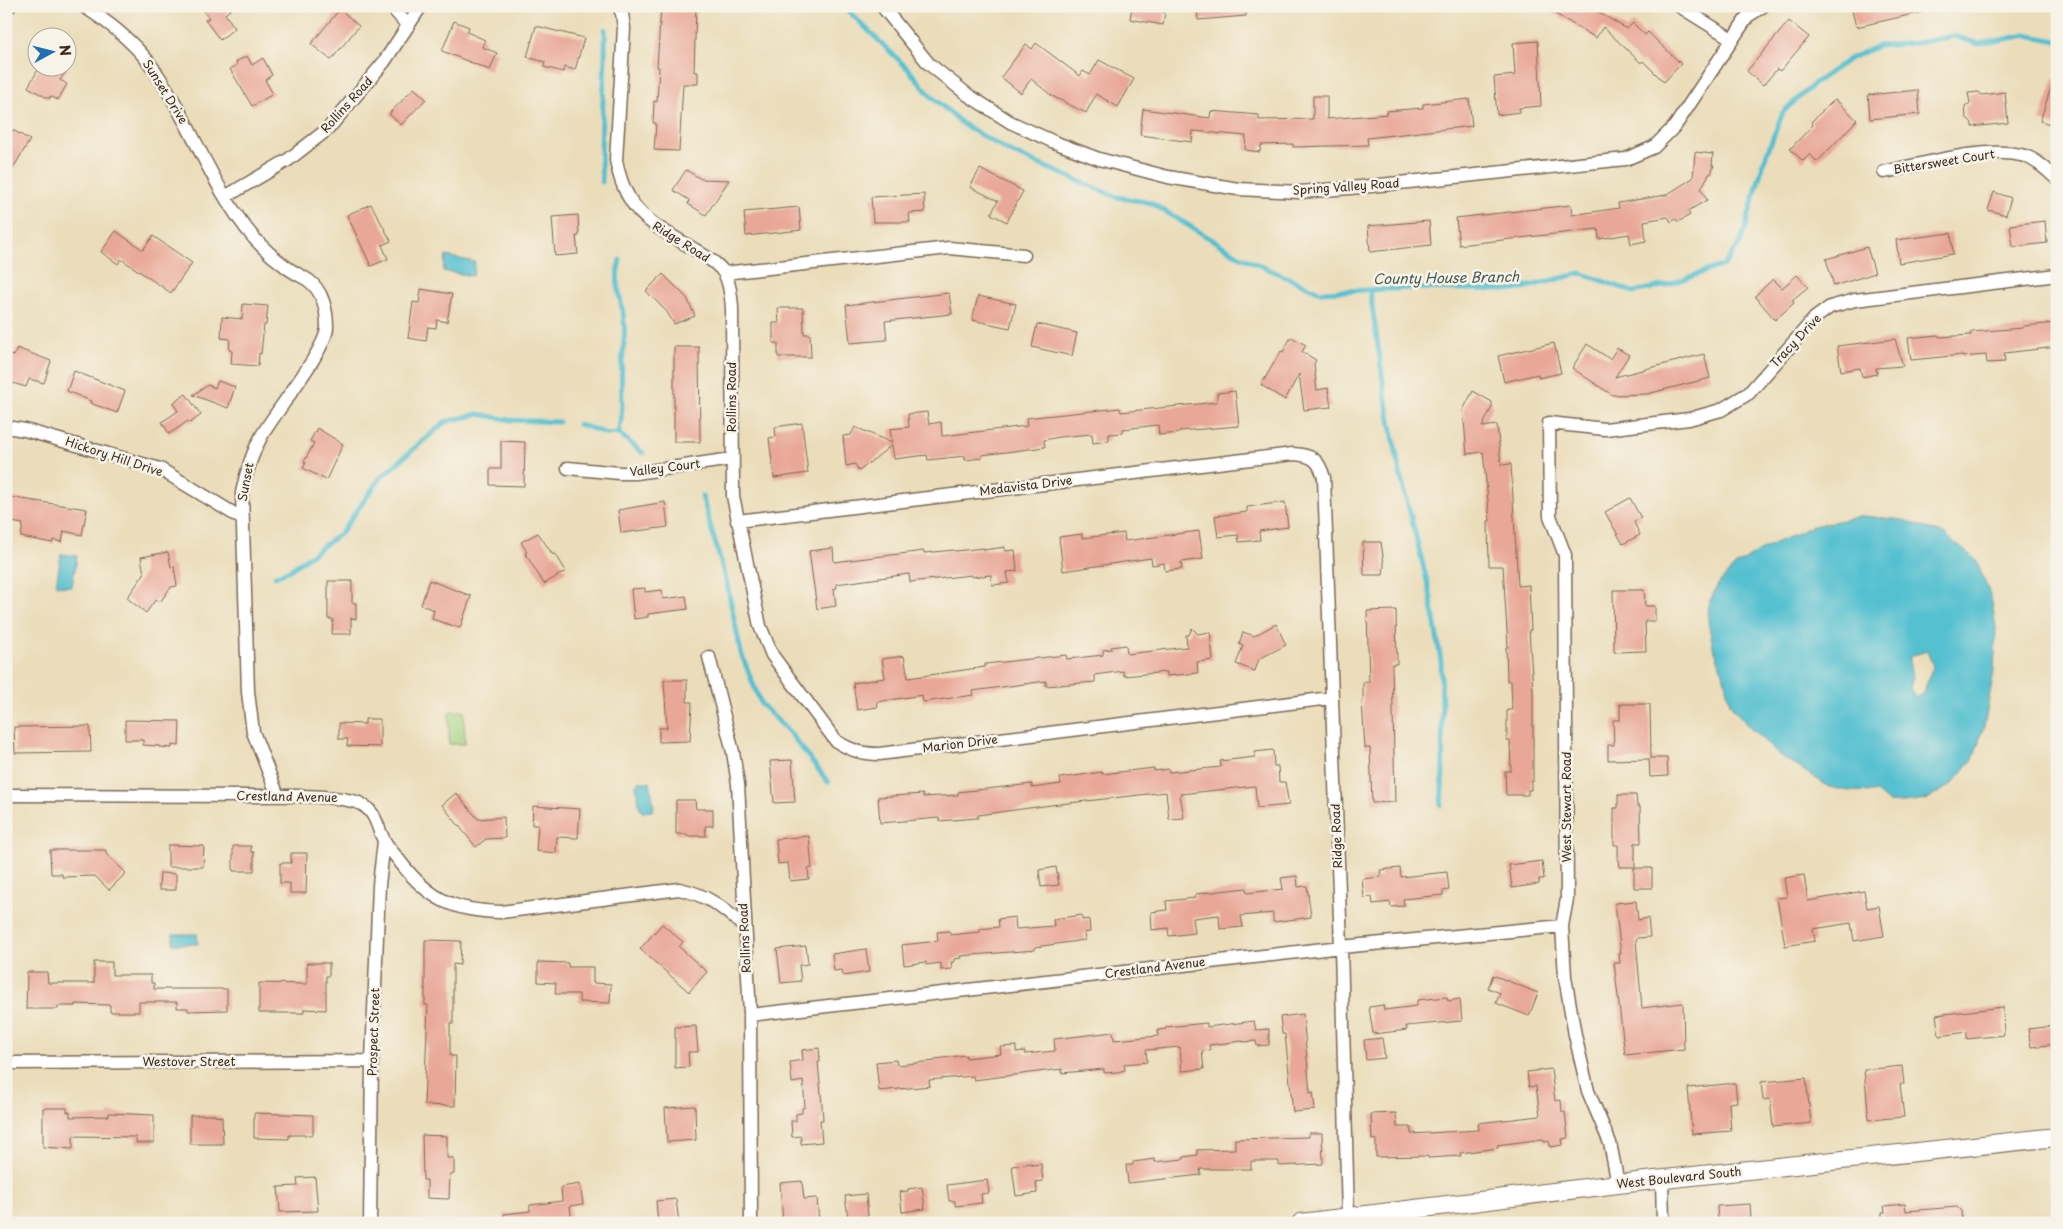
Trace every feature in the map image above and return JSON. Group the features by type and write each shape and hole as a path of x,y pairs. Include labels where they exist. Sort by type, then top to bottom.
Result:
{"main road":[{"name":"West Boulevard South","path":"1301,1223 1618,1184 2057,1137"}],"street":[{"path":"6,9 10,6"},
{"name":"Sunset Drive","path":"83,6 116,28 146,59 170,96 225,197"},
{"path":"391,6 408,26"},
{"name":"Rollins Road","path":"225,197 288,160 328,129 384,62 421,6"},
{"name":"Ridge Road","path":"618,6 622,13 624,28 616,160 620,181 629,202 645,219 715,262 724,273"},
{"name":"Spring Valley Road","path":"882,6 929,64 968,95 1010,122 1054,142 1099,158 1168,178 1238,189 1300,192 1361,188 1626,159 1654,146 1675,126 1748,16 1763,6"},
{"path":"1679,6 1732,38"},
{"name":"Bittersweet Court","path":"1884,172 1976,154 2004,153 2027,157 2057,179"},
{"name":"Sunset","path":"225,197 254,238 285,267 310,281 321,293 326,310 327,329 320,348 261,437 248,466 242,494 248,692 253,732 278,796"},
{"path":"724,273 949,248 1024,255"},
{"name":"Rollins Road","path":"724,273 730,290 732,307 733,496 738,521"},
{"name":"Tracy Drive","path":"1549,423 1605,429 1689,419 1721,410 1749,393 1815,318 1830,308 1855,300 2057,275"},
{"name":"West Stewart Road","path":"1549,423 1550,516 1565,554 1567,899 1562,926 1565,978 1575,1035 1588,1091 1610,1144 1618,1184"},
{"name":"Hickory Hill Drive","path":"6,427 25,430 160,469 242,518"},
{"name":"Medavista Drive","path":"738,521 1293,454 1314,458"},
{"name":"Ridge Road","path":"1314,458 1321,466 1324,478 1341,947 1348,1217"},
{"name":"Valley Court","path":"568,468 619,473 732,459"},
{"name":"Marion Drive","path":"738,521 760,626 772,655 836,741 850,750 864,754 879,754 1331,698"},
{"name":"Rollins Road","path":"709,657 733,752 738,784 750,1015 751,1223"},
{"name":"Crestland Avenue","path":"6,795 278,796 345,799 363,805 373,815 381,829 384,841 420,886 438,898 459,907 479,911 501,912 679,889 697,893 723,908 745,928"},
{"name":"Prospect Street","path":"370,1223 372,1061 379,885 384,841"},
{"name":"Crestland Avenue","path":"750,1015 1341,947 1562,926"},
{"name":"Westover Street","path":"6,1063 372,1061"},
{"path":"1662,1179 1663,1223"}],"green space":[{"path":"449,711 464,711 465,744 449,744"}],"water":[{"path":"446,256 475,262 473,276 443,271"},
{"path":"1863,516 1904,520 1944,534 1976,560 1991,597 1996,628 1994,671 1984,726 1973,759 1952,784 1926,800 1903,803 1888,802 1876,792 1850,791 1829,787 1778,754 1748,726 1730,704 1723,673 1713,646 1708,621 1709,603 1718,584 1735,566 1764,548 1813,526","holes":["1927,651 1933,666 1923,694 1916,697 1910,689 1913,676 1910,668 1910,656"]},
{"path":"61,554 77,556 72,587 56,585"},
{"path":"638,782 650,782 654,806 652,811 643,812 640,810 636,785"},
{"path":"173,934 197,934 198,944 173,944"}],"building":[{"path":"212,6 235,6 225,14 235,28 220,40 205,20 209,18 204,12"},
{"path":"661,6 696,6 694,72 698,72 698,84 683,84 679,151 654,150 656,123 653,123 654,101 657,102"},
{"path":"1132,6 1166,6 1163,25 1130,19"},
{"path":"1197,6 1246,6 1246,16 1198,20"},
{"path":"1542,6 1588,6 1627,29 1633,23 1645,35 1648,32 1681,64 1664,82 1643,61 1641,63 1603,27 1596,38"},
{"path":"1851,6 1922,6 1923,12 1856,27"},
{"path":"340,9 359,26 331,60 311,44"},
{"path":"454,21 469,27 467,32 485,40 482,47 497,53 490,70 442,51"},
{"path":"1789,21 1809,37 1780,71 1777,69 1763,85 1747,71"},
{"path":"536,26 584,38 575,70 564,67 563,72 544,67 545,62 527,57"},
{"path":"1538,41 1541,106 1519,108 1520,112 1497,115 1494,77 1515,75 1513,43"},
{"path":"1036,43 1080,76 1083,71 1090,75 1099,60 1134,79 1118,107 1096,94 1086,113 1052,96 1031,79 1021,93 1001,77 1026,44 1032,49"},
{"path":"247,56 252,65 263,58 272,75 265,80 273,94 252,106 230,69 237,65 236,62"},
{"path":"33,78 61,78 60,80 67,84 58,100 50,96 49,99 28,87"},
{"path":"2054,78 2057,79 2057,126 2040,121"},
{"path":"414,88 426,99 401,125 389,114"},
{"path":"1918,90 1920,114 1870,119 1868,95"},
{"path":"1979,92 1982,95 2005,92 2008,123 1972,127 1972,123 1966,117 1965,107 1970,103 1968,93"},
{"path":"1313,96 1327,96 1327,119 1387,114 1386,111 1423,108 1423,104 1469,99 1472,126 1367,138 1368,145 1293,147 1293,144 1261,145 1260,152 1245,150 1246,136 1193,131 1192,142 1140,135 1143,109 1210,118 1211,111 1259,115 1259,120 1313,119"},
{"path":"1835,99 1857,120 1817,162 1810,154 1803,161 1790,149 1813,125 1811,122"},
{"path":"13,130 30,140 6,180 6,141"},
{"path":"1695,152 1713,154 1712,166 1714,165 1711,174 1709,174 1701,189 1707,200 1688,211 1690,215 1678,222 1676,219 1671,222 1668,217 1644,221 1646,241 1631,244 1629,234 1599,239 1598,229 1459,245 1456,218 1571,205 1572,215 1619,208 1618,203 1666,195 1693,178"},
{"path":"980,169 1023,191 1007,222 991,214 998,201 970,187"},
{"path":"686,170 701,179 729,180 706,215 688,204 689,200 673,190"},
{"path":"1994,192 2011,198 2006,215 1988,210"},
{"path":"924,194 925,212 909,213 910,222 873,222 871,197"},
{"path":"371,204 391,241 382,245 388,259 371,266 347,215"},
{"path":"799,207 801,230 746,236 744,212"},
{"path":"578,215 579,236 576,236 578,254 555,256 552,217"},
{"path":"1429,221 1431,245 1370,252 1368,226"},
{"path":"2045,221 2047,243 2013,247 2010,225"},
{"path":"116,231 143,250 153,236 192,263 171,293 121,259 118,264 101,252"},
{"path":"1951,233 1953,254 1899,263 1896,240"},
{"path":"1867,247 1875,273 1834,286 1826,259"},
{"path":"663,274 687,298 695,316 674,324 667,312 646,291"},
{"path":"1797,275 1808,287 1792,300 1794,303 1775,320 1755,296 1773,279 1782,288"},
{"path":"421,289 452,294 447,322 437,320 436,328 428,327 426,341 408,338 413,302 419,303"},
{"path":"949,293 952,314 885,321 887,340 850,343 846,305"},
{"path":"978,296 1016,304 1010,328 972,320"},
{"path":"243,304 268,306 258,366 231,364 232,351 229,350 230,339 221,338 222,317 242,319"},
{"path":"778,308 803,308 804,334 810,334 811,357 778,357 778,343 773,343 773,323 779,323"},
{"path":"2057,323 2057,347 2004,353 2005,362 1987,363 1986,355 1962,357 1962,355 1911,360 1908,338 1938,335 1939,337 1971,335 1971,332"},
{"path":"1037,324 1077,333 1072,356 1032,347"},
{"path":"1291,337 1306,345 1302,352 1316,360 1314,364 1317,390 1328,388 1331,407 1304,410 1299,374 1285,400 1261,385"},
{"path":"1895,339 1903,366 1876,368 1877,374 1862,377 1860,368 1841,371 1837,346"},
{"path":"1554,343 1561,373 1539,378 1538,374 1504,382 1498,356"},
{"path":"1587,344 1610,359 1617,348 1629,355 1615,377 1704,354 1710,378 1647,394 1612,395 1572,368"},
{"path":"674,347 699,347 700,442 674,442"},
{"path":"17,348 51,361 44,383 29,379 26,387 6,381 6,354 14,356"},
{"path":"74,371 125,391 117,413 90,403 91,401 67,391"},
{"path":"218,381 235,387 228,408 193,395 208,385 215,388"},
{"path":"1235,391 1239,426 1179,431 1179,433 1159,435 1158,425 1123,429 1123,433 1109,434 1109,441 1093,443 1092,434 1059,437 1044,440 1045,447 982,455 982,458 965,460 965,456 928,460 927,455 894,459 892,445 859,471 855,464 846,466 843,436 851,435 855,427 892,443 890,429 909,427 908,414 927,412 929,424 941,422 942,436 1027,426 1026,418 1120,408 1121,412 1217,402 1217,393"},
{"path":"1473,391 1492,402 1492,407 1482,427 1497,425 1501,465 1511,464 1518,586 1529,585 1531,630 1529,630 1533,689 1533,782 1531,782 1531,790 1528,790 1528,795 1506,795 1505,771 1511,771 1510,741 1507,741 1507,710 1512,710 1511,681 1507,681 1506,647 1508,647 1503,566 1489,566 1488,521 1490,521 1483,452 1467,454 1463,410"},
{"path":"186,394 201,415 169,434 162,422 178,411 173,403"},
{"path":"802,423 808,473 774,478 769,438 776,437 775,427"},
{"path":"317,428 343,444 326,480 303,468 306,463 304,462 314,443 310,441"},
{"path":"501,441 525,442 524,486 490,485 490,469 501,469"},
{"path":"9,497 87,509 82,535 64,531 62,542 53,540 53,543 21,537 23,524 6,521"},
{"path":"1630,498 1641,518 1634,522 1640,535 1623,544 1605,512"},
{"path":"665,502 668,527 621,533 618,510"},
{"path":"1285,502 1288,527 1259,531 1260,540 1239,542 1238,535 1218,537 1215,516 1247,512 1247,507"},
{"path":"1199,531 1203,559 1181,562 1182,569 1165,571 1164,563 1152,565 1151,558 1063,571 1059,537 1082,534 1082,538 1124,533 1125,541"},
{"path":"538,533 553,555 555,553 566,571 544,584 525,553 527,552 521,542"},
{"path":"1363,542 1381,542 1384,565 1383,575 1364,575"},
{"path":"1005,547 1005,551 1015,550 1017,571 1007,572 1009,583 992,585 991,575 971,577 971,575 910,582 909,574 836,584 837,588 834,589 836,606 817,609 809,551 833,548 834,562 924,551 924,553"},
{"path":"168,552 171,567 174,566 177,586 171,587 160,602 156,599 146,613 127,598 144,574 141,557"},
{"path":"429,580 471,596 460,628 432,619 434,610 421,605"},
{"path":"328,581 352,581 352,603 356,603 356,619 351,618 351,634 332,634 333,619 328,619"},
{"path":"645,588 645,592 662,590 663,599 686,596 688,609 648,614 648,617 634,619 631,589"},
{"path":"1613,590 1644,590 1645,606 1655,606 1655,621 1645,621 1646,651 1614,652"},
{"path":"1396,610 1397,664 1392,664 1395,802 1372,803 1370,748 1365,748 1362,701 1363,682 1369,682 1367,611"},
{"path":"1276,624 1286,645 1259,659 1255,671 1236,664 1243,646 1239,644 1243,632 1254,636"},
{"path":"1192,628 1198,634 1210,632 1213,660 1197,662 1198,673 1167,676 1167,672 1124,676 1123,671 1095,675 1095,682 1046,686 1046,681 973,691 974,695 923,702 922,695 877,702 878,707 857,710 853,683 885,678 882,659 904,656 908,678 985,667 985,664 1066,655 1067,659 1103,655 1103,650 1126,645 1127,654 1187,647 1186,635 1189,635"},
{"path":"664,680 687,680 687,702 692,702 690,741 659,742 659,728 667,728"},
{"path":"1620,704 1650,704 1651,758 1667,758 1668,776 1650,777 1649,759 1608,760 1608,745 1614,745 1613,720 1620,720"},
{"path":"365,719 380,719 380,747 347,746 348,739 339,739 339,723 365,724"},
{"path":"125,720 180,721 179,746 172,745 172,748 159,747 143,745 143,740 125,740"},
{"path":"90,726 91,752 15,753 14,727"},
{"path":"1273,750 1274,766 1278,766 1279,782 1285,782 1289,805 1257,808 1255,786 1180,794 1184,818 1169,819 1166,792 978,815 978,818 939,821 939,818 880,823 878,797 923,794 923,797 958,795 958,792 1032,784 1032,788 1061,784 1060,778 1102,772 1102,774 1154,768 1154,771 1168,769 1169,772 1221,767 1220,761 1255,757 1254,752"},
{"path":"792,760 795,802 774,803 770,761"},
{"path":"456,793 478,819 504,817 505,838 486,839 476,847 442,805"},
{"path":"1618,795 1636,795 1637,806 1640,806 1641,843 1635,843 1635,867 1620,867 1618,845 1614,845 1614,808 1618,808"},
{"path":"676,800 695,800 696,809 713,809 713,826 705,826 706,836 676,834"},
{"path":"533,806 580,809 578,838 557,837 556,853 536,851 538,825 532,825"},
{"path":"809,836 812,868 808,869 809,879 790,881 788,863 778,864 776,839"},
{"path":"168,845 204,846 203,867 168,867"},
{"path":"233,846 251,846 251,852 254,852 254,871 233,871"},
{"path":"50,850 106,850 106,854 126,873 109,890 95,876 62,877 62,874 51,874"},
{"path":"291,853 307,853 306,893 290,893 290,883 280,883 280,863 291,863"},
{"path":"1542,861 1544,879 1539,879 1539,884 1512,888 1509,865"},
{"path":"1056,867 1059,885 1041,887 1039,870"},
{"path":"1400,868 1401,877 1447,872 1449,890 1443,891 1443,895 1403,899 1404,906 1391,907 1390,902 1373,904 1372,897 1364,898 1362,879 1381,877 1380,870"},
{"path":"1634,868 1652,868 1652,888 1634,888"},
{"path":"160,873 176,874 176,890 159,890"},
{"path":"1804,875 1808,901 1864,891 1867,908 1879,906 1884,936 1854,941 1851,923 1813,929 1815,941 1785,946 1777,898 1787,897 1784,878"},
{"path":"1297,876 1298,887 1307,886 1311,917 1273,922 1273,913 1241,916 1243,927 1220,929 1219,915 1193,918 1195,933 1169,936 1168,928 1152,930 1151,912 1167,910 1166,901 1195,898 1195,894 1246,888 1247,893 1283,889 1281,878"},
{"path":"1636,901 1638,920 1648,918 1650,937 1637,938 1636,941 1642,1008 1683,1003 1684,1049 1625,1055 1614,963 1620,963 1619,954 1621,954 1615,903"},
{"path":"1082,915 1082,920 1089,919 1090,932 1084,933 1085,940 1035,947 1035,950 960,956 961,958 954,959 954,962 951,962 952,969 941,970 941,963 926,965 926,962 904,965 902,945 938,941 937,932 950,931 950,935 980,932 980,929 999,927 998,919 1015,917 1016,929 1054,926 1053,919"},
{"path":"662,924 683,942 679,947 707,972 689,992 640,949"},
{"path":"425,940 461,941 460,965 453,964 453,1024 450,1024 450,1056 456,1056 455,1106 424,1105 428,1005 425,1005"},
{"path":"806,946 808,964 799,965 801,981 781,983 777,949"},
{"path":"866,949 869,972 843,976 842,970 834,971 832,954"},
{"path":"94,962 112,962 112,975 151,975 151,983 154,983 154,989 227,989 227,1010 188,1011 188,1008 177,1008 177,1002 139,1002 139,1012 110,1012 110,1005 75,1004 75,1006 58,1006 58,1009 26,1009 27,972 47,972 48,983 94,983"},
{"path":"538,962 568,963 568,967 593,967 593,983 611,984 610,1003 579,1002 579,994 555,994 556,983 538,982"},
{"path":"307,963 329,963 329,976 326,976 326,1010 304,1009 304,1013 259,1013 259,983 307,984"},
{"path":"1493,975 1538,993 1529,1016 1496,1003 1500,993 1488,988"},
{"path":"1447,997 1448,1001 1460,999 1462,1021 1406,1026 1407,1030 1373,1034 1369,1007 1383,1005 1384,1010 1417,1006 1417,1000"},
{"path":"2003,1007 2004,1035 1967,1039 1967,1032 1939,1036 1936,1015"},
{"path":"1303,1014 1310,1093 1313,1092 1315,1110 1293,1112 1285,1034 1282,1034 1280,1017"},
{"path":"1254,1021 1256,1030 1269,1029 1269,1045 1257,1046 1256,1041 1243,1041 1209,1045 1210,1050 1202,1051 1204,1069 1182,1071 1180,1047 1146,1050 1147,1062 1124,1064 1125,1070 1117,1072 1104,1073 1104,1069 1062,1073 1062,1069 974,1080 973,1076 929,1080 930,1086 879,1091 876,1062 896,1060 897,1065 966,1055 966,1058 1001,1054 1000,1047 1016,1046 1016,1052 1025,1051 1025,1054 1055,1051 1054,1039 1113,1032 1114,1040 1158,1036 1158,1030 1166,1029 1166,1027 1207,1023 1207,1027"},
{"path":"696,1026 698,1052 688,1052 689,1067 675,1068 675,1027"},
{"path":"2054,1026 2054,1029 2057,1028 2057,1044 2031,1047 2028,1029"},
{"path":"1382,1038 1385,1058 1366,1060 1364,1040"},
{"path":"819,1048 820,1062 818,1062 823,1120 820,1120 822,1142 801,1144 801,1136 792,1137 791,1121 796,1121 796,1114 802,1113 802,1108 805,1107 803,1081 792,1083 790,1062 803,1060 802,1050"},
{"path":"1902,1066 1904,1084 1900,1084 1904,1117 1869,1120 1864,1070"},
{"path":"1551,1069 1555,1101 1561,1100 1562,1112 1565,1112 1568,1138 1562,1139 1563,1145 1550,1147 1549,1141 1544,1142 1543,1139 1497,1145 1498,1148 1460,1153 1461,1156 1428,1158 1428,1156 1376,1157 1376,1139 1372,1140 1371,1114 1396,1113 1397,1127 1411,1127 1411,1134 1479,1130 1478,1123 1540,1116 1536,1086 1529,1087 1527,1072"},
{"path":"1806,1078 1811,1123 1773,1127 1770,1099 1763,1100 1761,1082"},
{"path":"1735,1083 1737,1102 1729,1103 1731,1131 1692,1134 1688,1088"},
{"path":"695,1106 696,1140 667,1142 665,1108"},
{"path":"43,1108 67,1108 67,1112 70,1112 70,1117 109,1116 109,1113 154,1115 154,1143 136,1143 136,1137 73,1136 73,1149 43,1147"},
{"path":"254,1113 313,1115 313,1135 289,1135 289,1139 254,1138"},
{"path":"190,1115 215,1115 222,1117 223,1144 190,1144"},
{"path":"1309,1133 1322,1133 1323,1164 1279,1166 1279,1161 1251,1161 1251,1169 1200,1169 1201,1175 1128,1183 1126,1165 1133,1165 1133,1162 1155,1159 1155,1162 1184,1159 1184,1157 1197,1155 1197,1150 1235,1149 1235,1139 1309,1137"},
{"path":"422,1135 447,1136 447,1158 454,1158 454,1174 450,1174 449,1199 427,1198 427,1180 423,1180"},
{"path":"1032,1163 1032,1165 1041,1164 1043,1181 1036,1182 1037,1193 1016,1196 1012,1166"},
{"path":"315,1177 318,1211 280,1212 278,1187 298,1186 297,1178"},
{"path":"987,1180 989,1193 981,1194 982,1203 955,1206 955,1201 949,1201 947,1185"},
{"path":"802,1181 804,1199 817,1198 819,1223 783,1223 780,1183"},
{"path":"580,1184 583,1204 570,1206 572,1223 505,1223 504,1214 530,1211 530,1205 562,1201 561,1187"},
{"path":"922,1187 925,1209 902,1212 900,1192"},
{"path":"866,1194 868,1216 848,1218 845,1196"},
{"path":"676,1199 679,1223 658,1223 656,1201"},
{"path":"1750,1204 1751,1220 1745,1221 1745,1223 1718,1223 1717,1206"},
{"path":"1905,1204 1906,1211 1957,1207 1961,1211 1962,1223 1882,1223 1882,1212 1885,1212 1884,1206"}],"waterway":[{"name":"County House Branch","path":"843,6 907,68 931,96 964,125 1010,152 1117,197 1151,203 1241,257 1320,292 1413,288 1515,290 1581,273 1633,292 1667,285 1724,265 1741,242 1765,158 1783,112 1815,83 1849,59 1878,46 1916,43 1954,36 1979,44 2026,35 2057,41"},
{"path":"602,182 601,143 605,29"},
{"path":"578,424 608,434 618,433 621,416 625,332 617,275 620,260"},
{"path":"1370,291 1384,388 1400,473 1430,593 1441,662 1443,773 1441,805"},
{"path":"275,576 290,570 341,533 381,477 445,422 478,414 510,420 559,422"},
{"path":"618,433 643,453"},
{"path":"702,496 727,584 741,653 761,704 790,733 828,782"}]}
